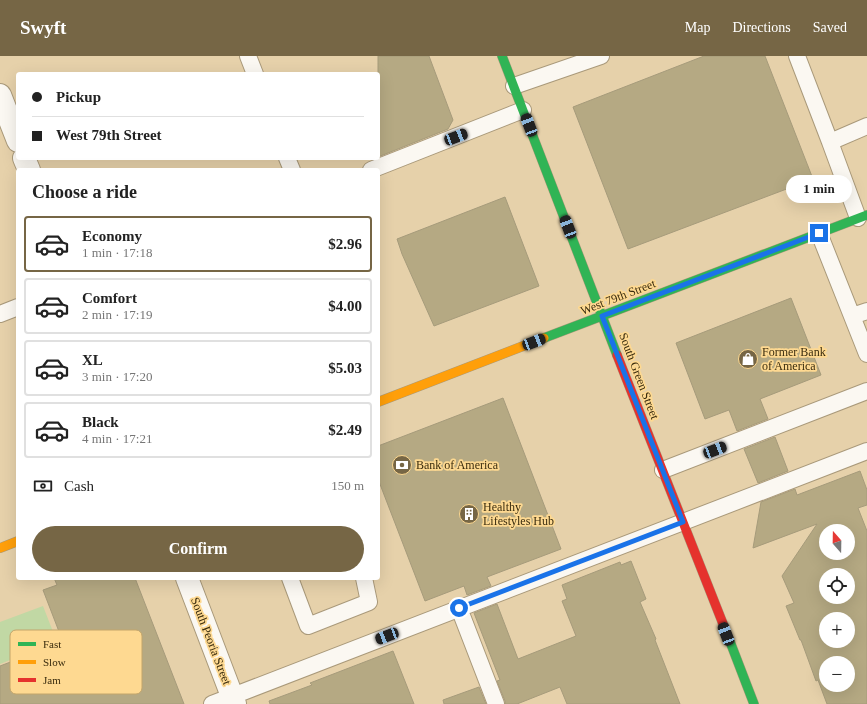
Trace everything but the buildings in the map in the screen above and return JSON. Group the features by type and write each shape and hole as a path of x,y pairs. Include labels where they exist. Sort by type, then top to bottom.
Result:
{"street":[{"name":"South Green Street","path":"502,56 754,704"},
{"path":"0,95 16,137"},
{"name":"West 79th Street","path":"380,401 862,216"},
{"path":"0,548 16,541"},
{"name":"South Peoria Street","path":"188,580 234,700"}],"lane":[{"path":"248,56 254,72"},
{"path":"514,86 601,56"},
{"path":"797,56 830,142 862,216"},
{"path":"376,168 523,110"},
{"path":"830,142 867,126"},
{"path":"819,233 860,313 867,354"},
{"path":"0,314 16,308"},
{"path":"663,470 867,391"},
{"path":"212,704 234,700 459,608 867,450"},
{"path":"291,580 308,626 369,602 364,580"},
{"path":"459,608 496,704"}],"green space":[{"path":"43,606 52,630 10,630 10,660 0,664 0,622"}],"traffic: fast":[{"path":"502,56 617,355"},
{"path":"544,338 867,215"},
{"path":"729,639 754,704"}],"traffic: slow":[{"path":"380,401 544,338"},
{"path":"0,548 16,542"}],"traffic: jam":[{"path":"617,355 729,639"}],"place":[{"name":"Former Bank of America","path":"748,359"},
{"name":"Bank of America","path":"402,465"},
{"name":"Healthy Lifestyles Hub","path":"469,514"}],"route":[{"path":"459,608 683,522 602,316 819,233"}]}
